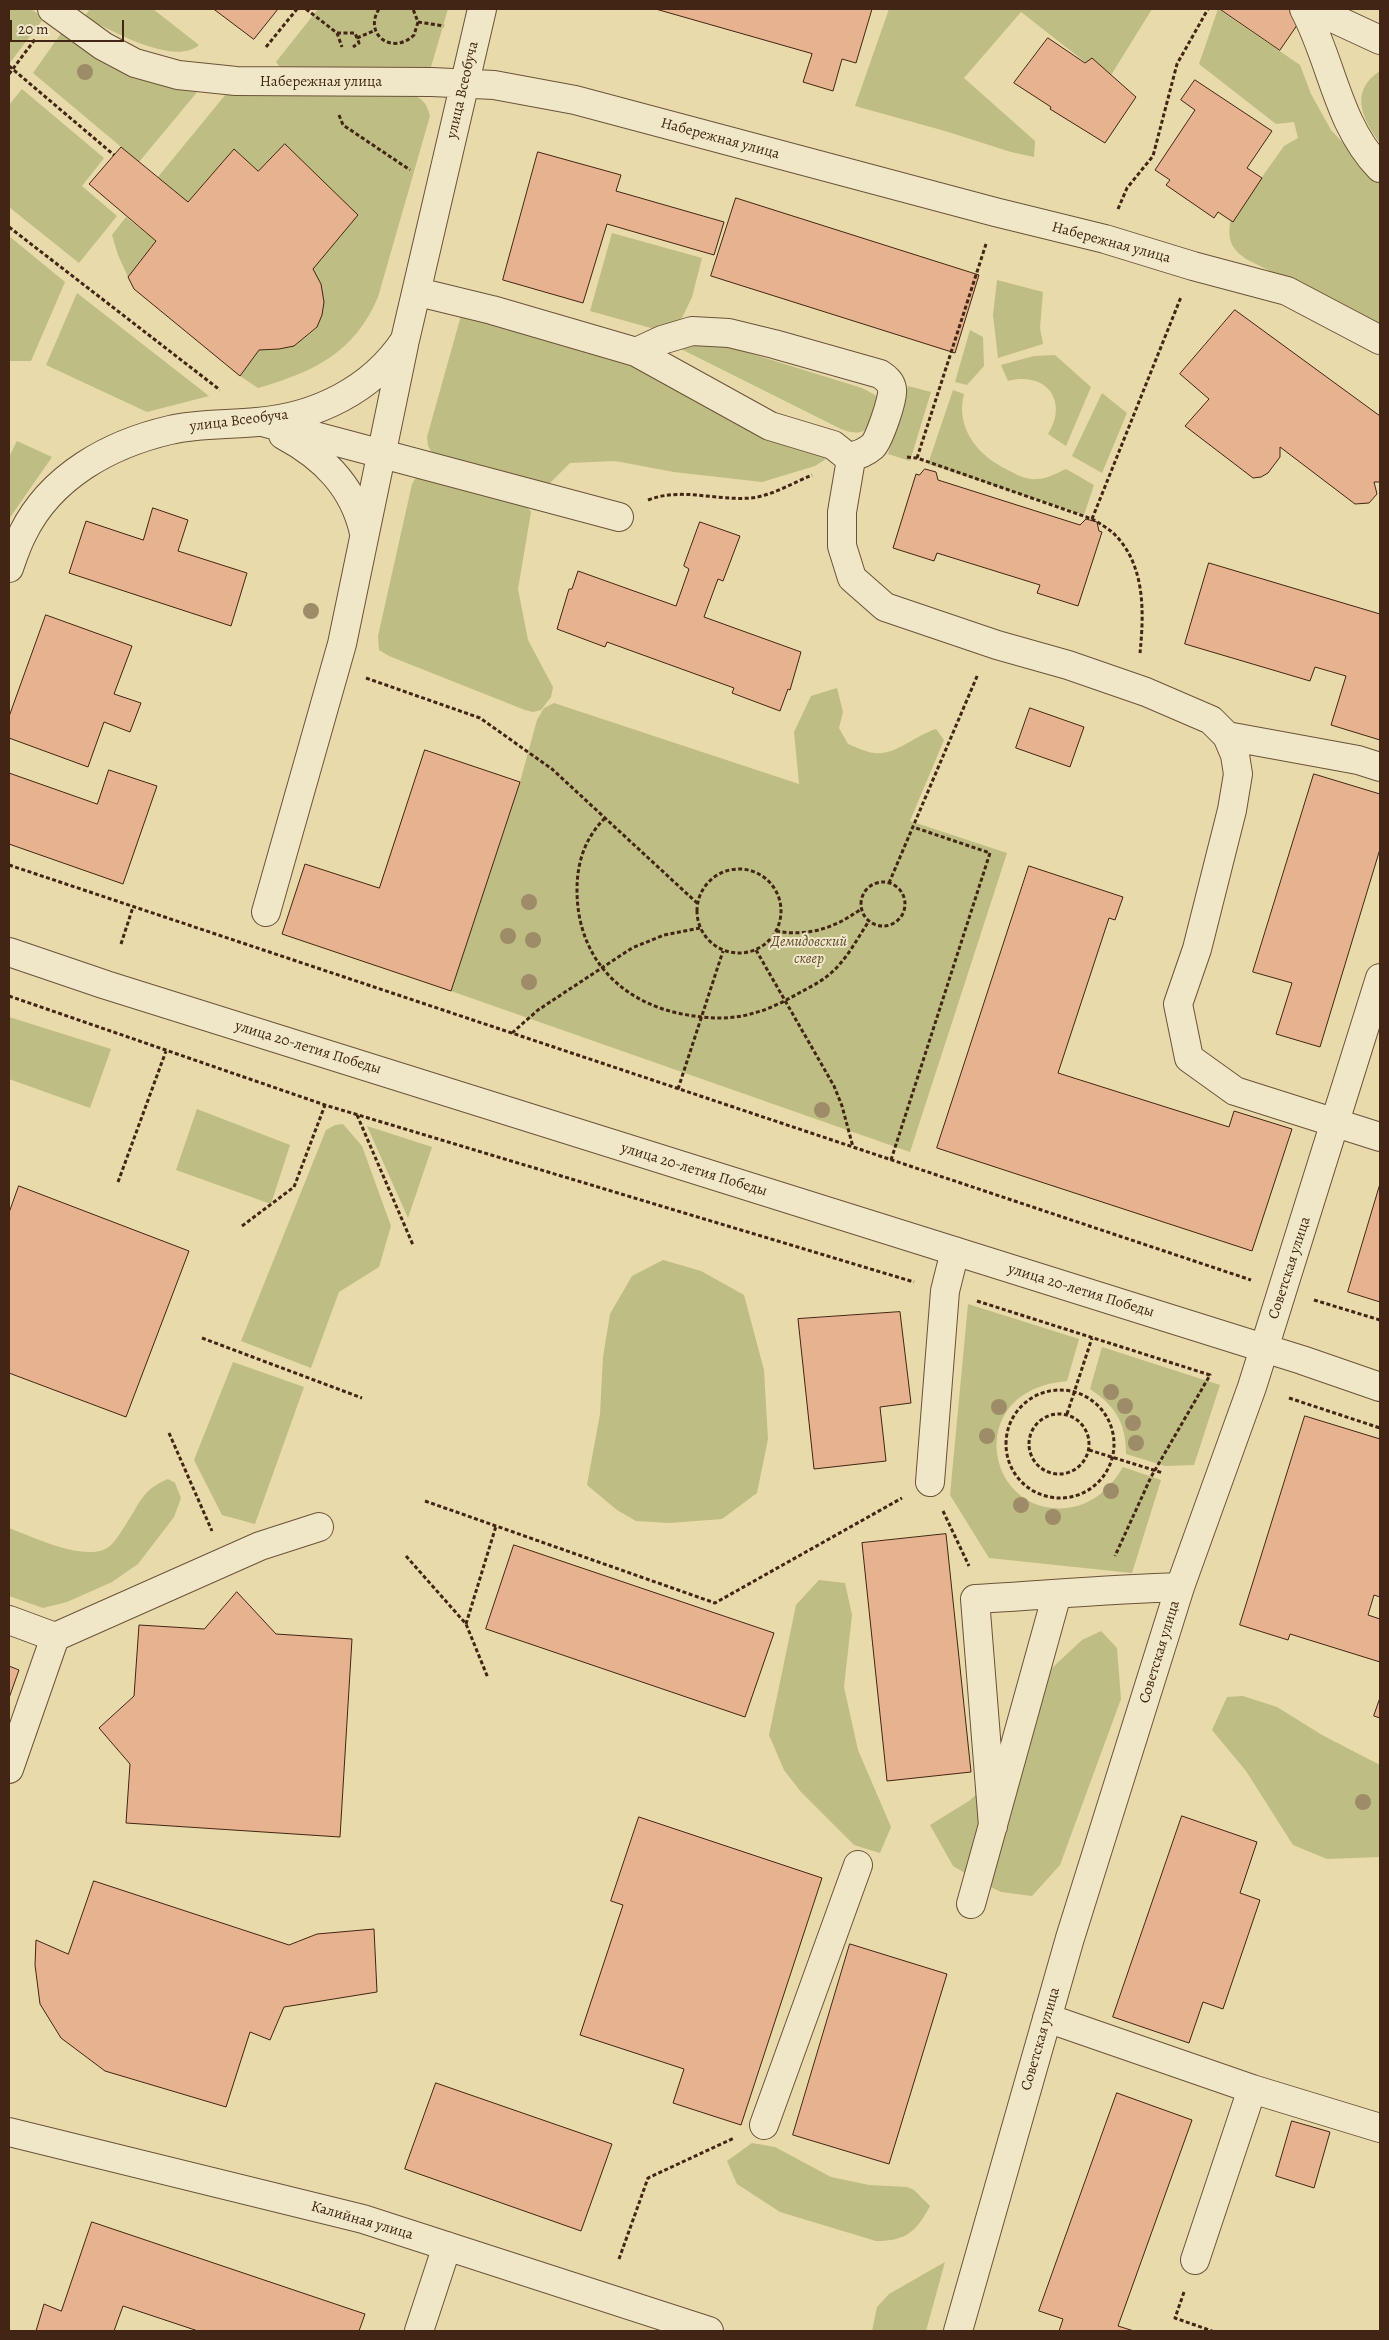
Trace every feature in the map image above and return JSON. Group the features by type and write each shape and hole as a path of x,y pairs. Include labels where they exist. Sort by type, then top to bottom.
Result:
{"street":[{"name":"улица Всеобуча","path":"9,568 22,533 37,511 62,481 85,463 115,449 171,430 260,422 312,410 348,395 374,376 406,340 482,9"},
{"path":"1304,9 1317,33 1345,116 1358,140 1380,168"},
{"path":"1313,9 1380,40"},
{"name":"Набережная улица","path":"54,10 103,46 135,63 178,75 236,81 432,82 494,85 575,100 986,210 1105,239 1193,266 1287,291 1378,334"},
{"path":"418,292 492,310 636,352 770,426 856,454"},
{"path":"636,352 662,340 692,331 729,334 774,344 880,374 890,383 892,396 877,440 872,446 856,454 842,512 842,546 852,578 885,607 991,644 1068,665 1146,692 1211,720 1227,736 1235,755 1238,774 1232,810 1197,949 1178,1004 1189,1058 1235,1091 1380,1137"},
{"path":"266,912 335,667 406,340"},
{"path":"260,422 619,517"},
{"path":"260,422 308,450 337,476 350,494 360,514 364,536"},
{"path":"1227,736 1358,760 1380,767"},
{"name":"улица 20-летия Победы","path":"9,952 106,985 955,1251 1380,1387"},
{"name":"Советская улица","path":"958,2331 1046,2018 1180,1586 1264,1349 1380,978"},
{"path":"930,1482 945,1291 955,1251"},
{"path":"9,1620 56,1637 260,1546 319,1527"},
{"path":"992,1826 975,1599 1057,1594 1100,1589 1180,1586"},
{"path":"971,1904 1057,1594"},
{"path":"9,1769 56,1637"},
{"path":"764,2125 858,1865"},
{"path":"1046,2018 1252,2088 1380,2128"},
{"path":"1195,2260 1252,2088"},
{"name":"Калийная улица","path":"9,2132 363,2219 709,2331"},
{"path":"419,2331 447,2246"}],"path":[{"path":"306,9 337,33 344,54"},
{"path":"379,9 375,19 376,30 387,43 402,44 414,35 418,22 417,15 413,9"},
{"path":"1127,188 1153,156 1177,64 1208,9"},
{"path":"9,74 54,10"},
{"path":"418,22 449,27"},
{"path":"357,38 376,30"},
{"path":"337,33 355,33 358,44 352,48"},
{"path":"9,66 114,155"},
{"path":"339,118 343,125 440,190"},
{"path":"9,226 260,422"},
{"path":"917,458 984,251"},
{"path":"1092,519 1193,266"},
{"path":"619,517 631,512 646,501 663,494 680,493 711,498 752,498 778,489 856,454 917,458 1092,519 1112,533 1126,551 1139,582 1144,612 1140,654 1146,692"},
{"path":"889,883 991,644"},
{"path":"335,667 480,718 552,769 697,904"},
{"path":"605,818 594,828 580,860 577,898 585,939 602,966 623,989 650,1006 701,1017 734,1017 753,1014 784,1002 816,984 830,973 843,960 869,921"},
{"path":"891,1160 990,853 913,827"},
{"path":"9,865 1254,1281"},
{"path":"738,868 752,870 764,876 774,886 780,899 779,926 772,938 756,950 736,954 723,951 710,943 700,928 697,918 697,904 706,884 724,871 738,868"},
{"path":"878,882 889,883 902,892 905,899 903,913 894,923 887,926 879,926 869,921 861,909 862,897 865,890 878,882"},
{"path":"121,944 134,907"},
{"path":"776,931 806,934 819,931 861,909"},
{"path":"512,1033 538,1010 602,966 647,940 700,928"},
{"path":"756,950 784,1002 834,1086 842,1106 853,1147"},
{"path":"678,1089 723,951"},
{"path":"9,996 325,1105 945,1291 1210,1375 1154,1471 1100,1589"},
{"path":"118,1182 166,1051"},
{"path":"242,1226 294,1187 325,1105"},
{"path":"356,1114 412,1245"},
{"path":"1308,1298 1380,1320"},
{"path":"202,1338 362,1398"},
{"path":"1068,1414 1092,1338"},
{"path":"1065,1390 1075,1392 1098,1406 1109,1421 1114,1439 1113,1458 1105,1475 1091,1488 1074,1496 1056,1498 1037,1493 1023,1484 1013,1471 1007,1455 1006,1438 1011,1422 1020,1408 1032,1397 1048,1391 1065,1390"},
{"path":"1290,1398 1380,1428"},
{"path":"1057,1413 1068,1414 1084,1426 1088,1435 1089,1450 1082,1464 1074,1470 1065,1474 1045,1471 1032,1457 1029,1448 1029,1438 1038,1421 1057,1413"},
{"path":"169,1433 206,1516"},
{"path":"1089,1450 1163,1473"},
{"path":"425,1502 716,1603 930,1482 970,1567 975,1599"},
{"path":"466,1624 496,1526"},
{"path":"406,1556 466,1624 488,1678"},
{"path":"619,2259 648,2178 764,2125"},
{"path":"1185,2291 1175,2318 1212,2331"}],"green space":[{"path":"9,9 31,9 44,18 9,64"},
{"path":"90,9 153,9 199,45 188,51 174,52 142,44 84,17"},
{"path":"318,9 448,9 431,67 421,71 283,71 276,62"},
{"path":"889,9 1152,9 1108,80 1021,12 964,78 1035,141 1034,157 855,106"},
{"path":"1218,9 1300,65 1311,94 1331,130 1360,161 1380,174 1380,326 1246,259 1232,244 1230,239 1230,222 1284,146 1298,138 1294,122 1276,124 1199,64"},
{"path":"62,32 173,87 198,91 139,162 33,73"},
{"path":"1380,71 1380,143 1364,115 1362,96 1364,87"},
{"path":"22,89 104,158 82,186 117,216 79,263 9,207 9,105"},
{"path":"226,94 409,95 423,101 430,116 378,297 369,316 345,346 315,367 258,388 240,376 259,350 277,349 291,345 304,338 317,327 258,171 234,149 188,202 158,177"},
{"path":"126,217 156,241 128,277 118,255 112,235"},
{"path":"612,233 702,258 692,297 682,318 658,330 590,311"},
{"path":"9,236 65,282 31,361 9,361"},
{"path":"997,280 1043,292 1040,328 1043,344 998,358 993,315"},
{"path":"77,293 209,396 147,412 46,365"},
{"path":"462,312 615,355 823,453 826,459 815,466 762,482 674,472 615,461 570,463 547,486 434,456 428,446 427,437"},
{"path":"970,330 983,337 984,366 967,385 955,382"},
{"path":"679,344 720,344 862,388 875,395 879,401 874,417 868,428 863,431 850,432 841,429 677,347"},
{"path":"1055,355 1091,387 1066,446 1048,434 1054,422 1056,410 1055,400 1050,391 1033,380 1008,381 1001,365 1034,356"},
{"path":"908,386 931,392 910,461 888,454"},
{"path":"953,390 964,394 963,418 971,440 987,457 997,464 1018,475 1033,479 1048,477 1066,469 1094,485 1084,515 928,464"},
{"path":"1102,393 1127,413 1102,473 1072,456"},
{"path":"17,441 52,457 9,519 9,457"},
{"path":"418,474 525,504 531,512 518,589 528,640 553,687 551,697 541,710 533,712 525,710 389,656 379,650 378,636 412,484"},
{"name":"Демидовский сквер","path":"837,688 843,712 839,728 848,744 867,752 882,753 897,749 936,729 944,740 910,821 1007,853 910,1152 451,991 520,782 537,720 544,708 554,703 799,784 794,732 811,696"},
{"path":"9,1017 111,1049 90,1108 9,1079"},
{"path":"197,1109 290,1145 271,1204 176,1170"},
{"path":"343,1124 362,1146 391,1226 379,1267 339,1292 311,1368 241,1341 326,1130 335,1125"},
{"path":"367,1126 432,1147 408,1218"},
{"path":"663,1260 701,1271 744,1295 764,1370 768,1439 757,1493 722,1519 669,1523 636,1521 617,1510 587,1485 600,1414 603,1357 610,1314 632,1276"},
{"path":"968,1304 1079,1339 1067,1381 1033,1389 1011,1406 999,1428 997,1451 1003,1474 1018,1493 1039,1505 1067,1508 1092,1500 1106,1489 1123,1467 1161,1480 1132,1573 989,1558 950,1495"},
{"path":"1102,1347 1220,1385 1194,1465 1165,1466 1126,1454 1124,1433 1117,1416 1099,1395 1090,1389"},
{"path":"233,1362 304,1387 255,1524 222,1515 194,1460"},
{"path":"168,1479 175,1483 181,1498 174,1517 138,1564 112,1582 67,1602 43,1608 9,1596 9,1528 46,1543 76,1551 90,1552 102,1550 111,1545 147,1492"},
{"path":"819,1580 845,1583 852,1615 844,1687 858,1750 891,1827 880,1853 854,1845 801,1792 784,1770 769,1735 796,1605"},
{"path":"1101,1631 1117,1648 1121,1699 1060,1865 1032,1896 1001,1892 953,1866 930,1825 969,1801 1000,1773 1053,1667 1082,1640"},
{"path":"1243,1696 1277,1707 1322,1735 1380,1765 1380,1857 1327,1859 1293,1845 1246,1771 1212,1730 1227,1697"},
{"path":"752,2143 775,2147 831,2177 869,2185 907,2187 914,2190 930,2206 920,2222 909,2233 903,2237 886,2241 876,2241 780,2212 737,2184 727,2161"},
{"path":"945,2262 926,2331 872,2331 877,2307 889,2294"}],"building":[{"path":"214,9 278,9 254,39"},
{"path":"656,9 872,9 856,63 842,59 833,91 803,82 812,54"},
{"path":"1220,9 1288,9 1302,18 1280,50"},
{"path":"1048,38 1085,63 1092,58 1136,97 1105,143 1050,109 1051,107 1014,83"},
{"path":"1195,80 1272,131 1247,168 1262,178 1233,222 1218,212 1214,218 1166,185 1170,180 1155,170 1195,110 1181,100"},
{"path":"285,144 358,215 313,269 321,284 324,302 322,315 317,327 294,346 259,350 240,376 134,289 128,277 156,241 89,184 121,147 188,202 234,149 258,171"},
{"path":"538,152 621,175 616,191 724,222 714,255 607,224 583,303 503,280"},
{"path":"736,198 979,275 955,353 711,276"},
{"path":"1235,310 1380,416 1380,482 1374,482 1377,494 1369,503 1355,504 1280,447 1280,457 1268,473 1261,477 1253,478 1185,426 1209,399 1180,374"},
{"path":"925,469 936,472 938,480 1080,525 1086,519 1097,522 1099,531 1102,532 1078,606 1037,593 1040,585 937,553 934,561 893,548 916,474 919,475"},
{"path":"153,508 188,520 178,551 247,573 231,626 69,573 86,521 143,540"},
{"path":"700,522 740,536 723,581 718,579 704,617 801,652 790,690 788,689 780,711 732,693 734,688 607,642 605,647 557,629 569,589 572,589 578,571 676,606 689,569 684,566"},
{"path":"1209,563 1380,614 1380,740 1331,725 1346,676 1315,667 1310,681 1185,644"},
{"path":"46,615 132,646 114,694 141,703 130,732 104,722 88,767 9,738 9,717"},
{"path":"1030,708 1084,727 1070,767 1016,748"},
{"path":"425,750 520,782 451,991 282,934 305,864 379,888"},
{"path":"109,770 157,786 123,884 9,844 9,773 97,804"},
{"path":"1314,774 1380,794 1380,849 1320,1047 1276,1034 1292,983 1253,972"},
{"path":"1029,866 1123,897 1115,920 1109,918 1058,1073 1229,1127 1234,1111 1292,1129 1252,1251 937,1148"},
{"path":"1380,1184 1380,1302 1348,1292"},
{"path":"19,1186 189,1251 126,1417 9,1373 9,1213"},
{"path":"900,1312 911,1403 880,1407 886,1461 814,1469 798,1319"},
{"path":"1305,1416 1380,1439 1380,1597 1374,1595 1368,1615 1380,1619 1380,1662 1290,1634 1288,1640 1240,1625"},
{"path":"946,1534 971,1772 887,1781 862,1543"},
{"path":"514,1545 774,1633 745,1717 486,1629"},
{"path":"237,1592 276,1634 352,1639 340,1837 126,1823 130,1764 99,1728 134,1696 139,1625 204,1629"},
{"path":"9,1666 19,1670 9,1698"},
{"path":"1380,1698 1380,1718 1374,1716"},
{"path":"1182,1816 1257,1842 1240,1893 1260,1900 1223,2009 1203,2002 1189,2043 1113,2017"},
{"path":"639,1817 822,1878 741,2125 673,2103 684,2069 580,2035 623,1905 611,1901"},
{"path":"94,1881 289,1945 317,1934 374,1929 377,1992 284,2007 270,2040 250,2032 226,2107 105,2071 61,2038 40,2004 35,1965 36,1940 68,1954"},
{"path":"850,1944 947,1974 889,2164 793,2135"},
{"path":"436,2083 612,2144 581,2231 405,2169"},
{"path":"1117,2093 1192,2120 1118,2326 1134,2331 1059,2331 1063,2319 1039,2311"},
{"path":"1292,2121 1330,2132 1314,2188 1276,2176"},
{"path":"92,2222 365,2314 359,2331 198,2331 123,2306 114,2331 36,2331 44,2304 61,2311"}]}
